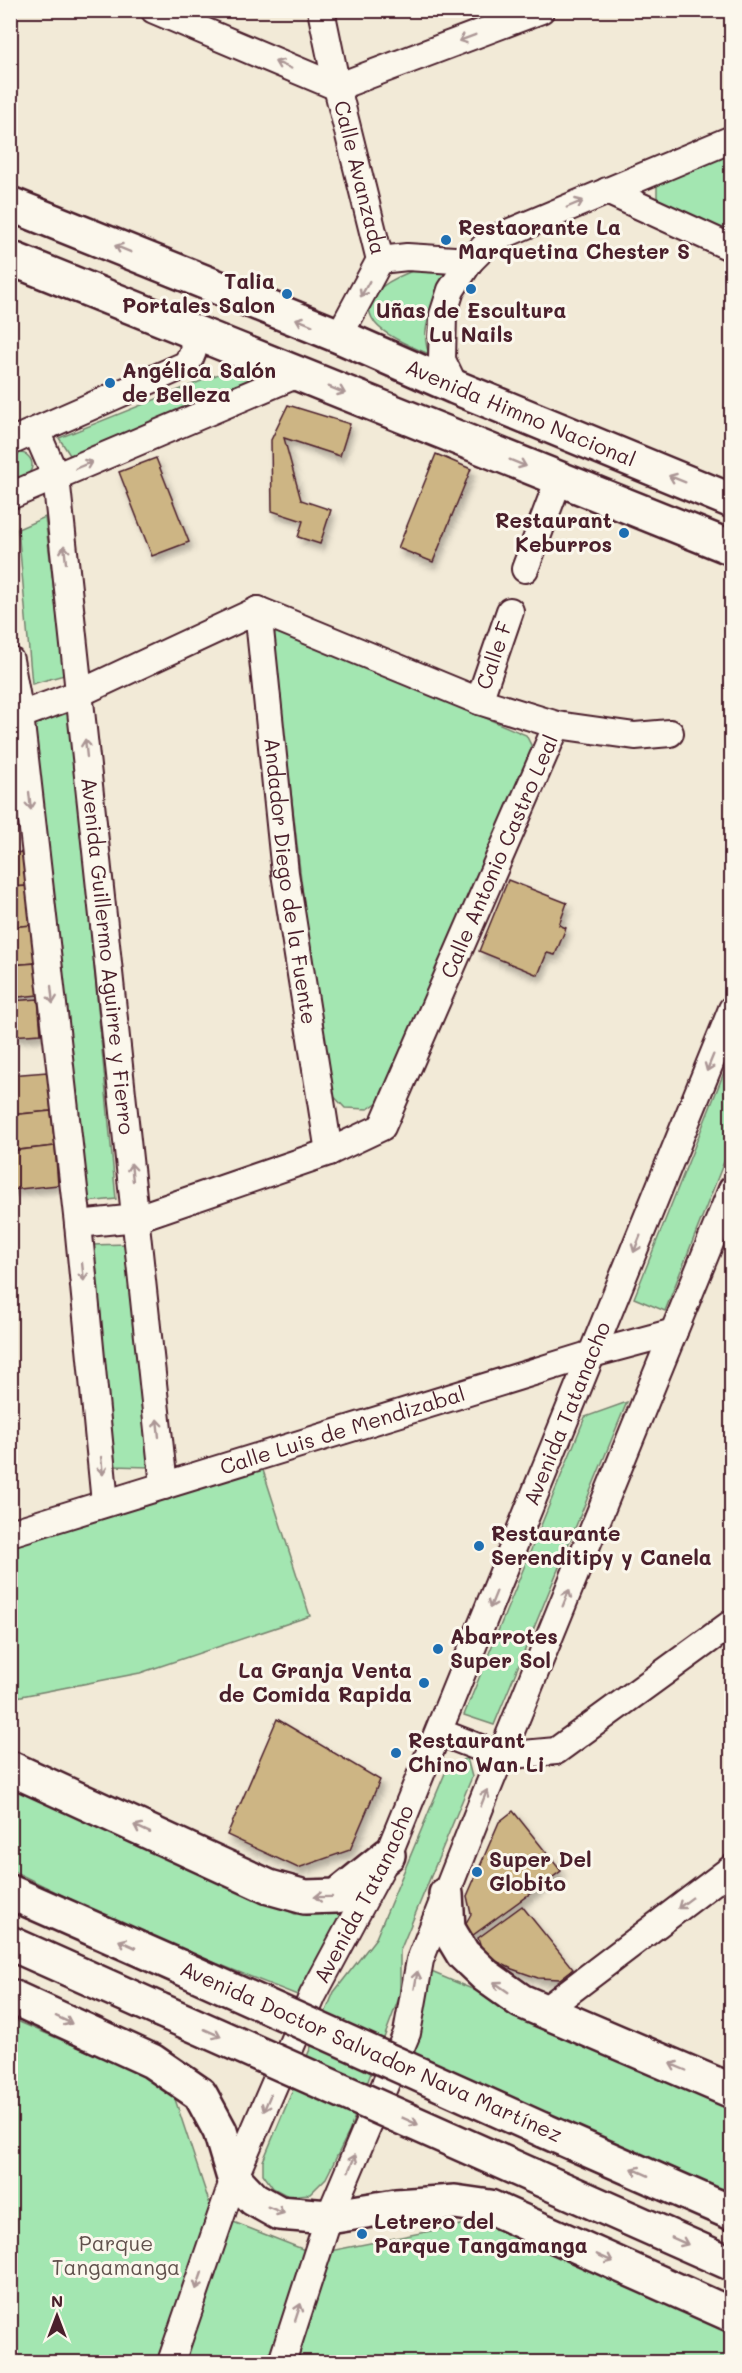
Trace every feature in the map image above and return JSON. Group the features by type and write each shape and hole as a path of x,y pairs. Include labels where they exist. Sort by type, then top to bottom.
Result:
{"main road":[{"name":"Avenida Himno Nacional","path":"10,204 339,336 455,387 732,501"},
{"path":"10,258 732,548"},
{"path":"10,1768 269,1887 305,1897 337,1896 388,1855"},
{"name":"Avenida Doctor Salvador Nava Martínez","path":"14,1892 732,2213"},
{"path":"446,1894 448,1929 463,1954 486,1976 521,2001 732,2091"},
{"path":"10,1943 732,2264"},
{"path":"10,1996 152,2061 200,2094 220,2131 234,2178 254,2199 279,2213 329,2217 396,2206 455,2202 490,2207 732,2315"},
{"path":"695,2196 732,2205"}],"street":[{"path":"154,10 337,87 541,10"},
{"name":"Calle Avanzada","path":"321,10 337,87 380,260 339,336"},
{"path":"455,387 442,360 443,315 451,290 470,261 491,240 732,139"},
{"path":"607,191 732,248"},
{"path":"380,260 406,257 470,261"},
{"path":"10,442 185,365 193,356 195,345 191,332"},
{"path":"10,496 298,374"},
{"name":"Avenida Guillermo Aguirre y Fierro","path":"36,431 56,477 164,1486"},
{"path":"525,568 559,479"},
{"path":"15,717 80,693 258,610"},
{"name":"Calle Antonio Castro Leal","path":"78,1224 137,1218 328,1152 382,1127 557,725 479,701 258,610"},
{"name":"Andador Diego de la Fuente","path":"258,610 285,873 328,1152"},
{"name":"Calle F","path":"479,701 510,611"},
{"path":"10,660 15,717 78,1224 105,1503"},
{"path":"557,725 635,736 670,733"},
{"name":"Avenida Tatanacho","path":"171,2362 234,2178 313,1995 388,1855 732,1009"},
{"path":"282,2362 329,2217 407,2033 420,1960 732,1189"},
{"name":"Calle Luis de Mendizabal","path":"10,1533 592,1354 674,1332"},
{"path":"439,1732 501,1756 556,1751 732,1623"},
{"path":"545,2010 732,1868"}],"green space":[{"path":"731,148 731,238 657,209 657,180"},
{"path":"421,268 442,268 447,274 427,323 426,343 429,354 400,341 380,328 370,312 370,303 374,294 382,287 402,275"},
{"path":"231,369 268,384 77,466 59,438"},
{"path":"20,453 28,457 32,465 28,473 20,477 12,473 8,465 12,457"},
{"path":"45,517 64,675 32,684 18,529"},
{"path":"272,628 526,735 531,745 531,757 388,1095 368,1109 345,1108 325,1087"},
{"path":"70,710 116,1199 87,1202 31,725"},
{"path":"731,1055 731,1144 665,1311 634,1298"},
{"path":"127,1244 149,1467 113,1466 91,1245"},
{"path":"627,1402 494,1725 464,1715 585,1417"},
{"path":"262,1467 310,1616 140,1673 11,1698 11,1544"},
{"path":"467,1758 472,1777 400,1951 400,1995 349,2132 326,2178 310,2194 288,2196 273,2188 263,2174 263,2161 334,1992 376,1938 448,1766"},
{"path":"10,1785 295,1914 349,1910 305,1998 144,1935 11,1870"},
{"path":"429,1971 539,2017 731,2104 731,2190 709,2186 401,2048"},
{"name":"Parque Tangamanga","path":"10,2018 171,2087 213,2214 315,2254 491,2219 731,2329 731,2362 11,2362"}],"building":[{"path":"288,405 350,424 340,456 284,438 301,500 331,510 320,544 298,537 303,521 272,511 271,440"},
{"path":"436,454 471,469 433,562 398,548"},
{"path":"156,458 189,542 152,556 119,472"},
{"path":"26,852 29,886 10,887 10,853"},
{"path":"508,880 567,903 559,925 566,928 555,955 547,953 538,975 479,951"},
{"path":"29,886 33,925 10,927 10,887"},
{"path":"33,925 36,963 10,965 10,927"},
{"path":"36,963 38,995 10,998 10,965"},
{"path":"38,999 41,1034 10,1036 10,1001"},
{"path":"47,1072 51,1111 10,1115 10,1075"},
{"path":"51,1111 55,1146 10,1151 10,1115"},
{"path":"55,1146 58,1185 10,1190 10,1151"},
{"path":"277,1719 380,1780 350,1850 298,1868 227,1835"},
{"path":"513,1811 561,1871 469,1938 466,1923 471,1914 467,1896 499,1822"},
{"path":"522,1906 573,1969 560,1979 538,1978 512,1969 492,1959 481,1947 478,1938"}],"place":[{"name":"Restaorante La Marquetina Chester S","path":"446,240"},
{"name":"Uñas de Escultura Lu Nails","path":"471,289"},
{"name":"Talia Portales Salon","path":"287,294"},
{"name":"Angélica Salón de Belleza","path":"110,383"},
{"name":"Restaurant Keburros","path":"624,533"},
{"name":"Restaurante Serenditipy y Canela","path":"479,1546"},
{"name":"Abarrotes Super Sol","path":"438,1649"},
{"name":"La Granja Venta de Comida Rapida","path":"424,1683"},
{"name":"Restaurant Chino Wan Li","path":"396,1753"},
{"name":"Super Del Globito","path":"477,1872"},
{"name":"Letrero del Parque Tangamanga","path":"362,2234"}]}
